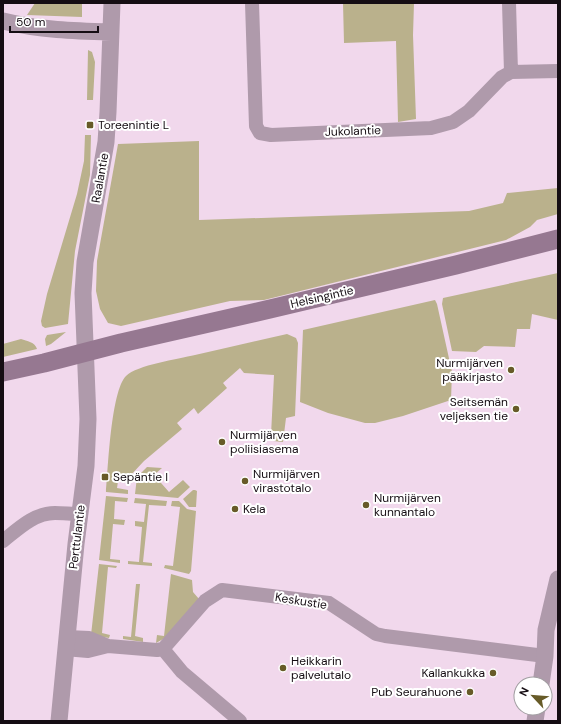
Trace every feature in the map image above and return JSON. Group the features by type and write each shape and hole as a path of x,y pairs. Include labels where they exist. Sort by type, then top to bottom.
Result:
{"main road":[{"name":"Helsingintie","path":"3,372 448,267 558,238"}],"street":[{"name":"Raalantie","path":"85,353 83,293 85,262 106,142 112,3"},
{"name":"Jukolantie","path":"252,3 256,126 260,133 271,135 431,128 452,122 469,111 502,76 511,72"},
{"path":"509,3 511,72 558,71"},
{"path":"3,21 24,26 56,30 111,32"},
{"name":"Perttulantie","path":"59,721 66,643 86,466 88,419 85,353"},
{"path":"3,541 30,520 43,515 53,513 80,514"},
{"path":"552,658 546,630 558,579"},
{"name":"Keskustie","path":"163,649 205,601 222,590 329,604 376,634 385,636 552,658"},
{"path":"544,676 552,658 558,634"},
{"path":"66,643 89,638 108,646 157,650 163,649 182,672 240,721"}],"shaded area":[{"path":"35,3 82,3 82,17 27,15"},
{"path":"343,3 414,3 413,35 416,119 398,122 396,41 344,43"},
{"path":"88,50 92,52 95,62 93,100 87,100"},
{"path":"85,135 91,135 90,175 75,251 68,324 45,328 42,326 41,321 47,294 77,194 84,161"},
{"path":"199,141 199,220 469,211 503,203 507,193 558,188 558,214 537,220 530,227 506,240 264,300 230,301 121,326 108,323 100,309 96,291 97,261 118,144"},
{"path":"558,273 558,320 532,314 530,329 517,329 515,347 484,346 476,352 452,351 442,304 443,298"},
{"path":"435,300 452,372 451,400 403,416 375,423 365,423 328,413 300,402 303,330"},
{"path":"66,332 51,344 46,346 45,339 47,335"},
{"path":"287,334 296,338 298,343 295,416 286,418 283,442 273,441 271,435 274,375 244,373 240,368 223,383 227,388 198,414 194,408 177,423 182,429 144,461 130,476 119,475 117,488 128,490 128,494 106,492 109,449 114,413 121,384 126,376 131,372 158,363"},
{"path":"21,339 33,343 37,349 3,357 3,344"},
{"path":"147,467 162,468 154,475 169,492 183,480 190,487 178,498 135,494 137,477"},
{"path":"193,490 197,491 196,507 189,507 183,499"},
{"path":"106,496 128,498 127,502 115,501 114,519 125,520 124,525 113,524 110,559 120,560 120,563 99,560"},
{"path":"135,498 167,501 166,506 149,505 143,562 152,563 152,566 128,564 128,561 139,562 142,527 135,526 135,521 144,522 146,504 134,503"},
{"path":"172,501 179,501 187,509 196,511 191,571 189,574 164,568 165,565 173,566 180,507 171,506"},
{"path":"99,564 117,566 116,568 108,567 102,633 110,635 109,638 91,635"},
{"path":"171,574 192,580 193,592 199,599 165,638 156,643 157,635 164,636"},
{"path":"136,584 140,584 135,636 143,638 143,642 123,639 123,636 131,637"}],"place":[{"name":"Toreenintie L","path":"90,125"},
{"name":"Nurmijärven pääkirjasto","path":"511,370"},
{"name":"Seitsemän veljeksen tie","path":"516,409"},
{"name":"Nurmijärven poliisiasema","path":"222,442"},
{"name":"Sepäntie I","path":"105,477"},
{"name":"Nurmijärven virastotalo","path":"245,481"},
{"name":"Nurmijärven kunnantalo","path":"366,505"},
{"name":"Kela","path":"235,509"},
{"name":"Heikkarin palvelutalo","path":"283,668"},
{"name":"Kallankukka","path":"493,673"},
{"name":"Pub Seurahuone","path":"470,692"}]}
